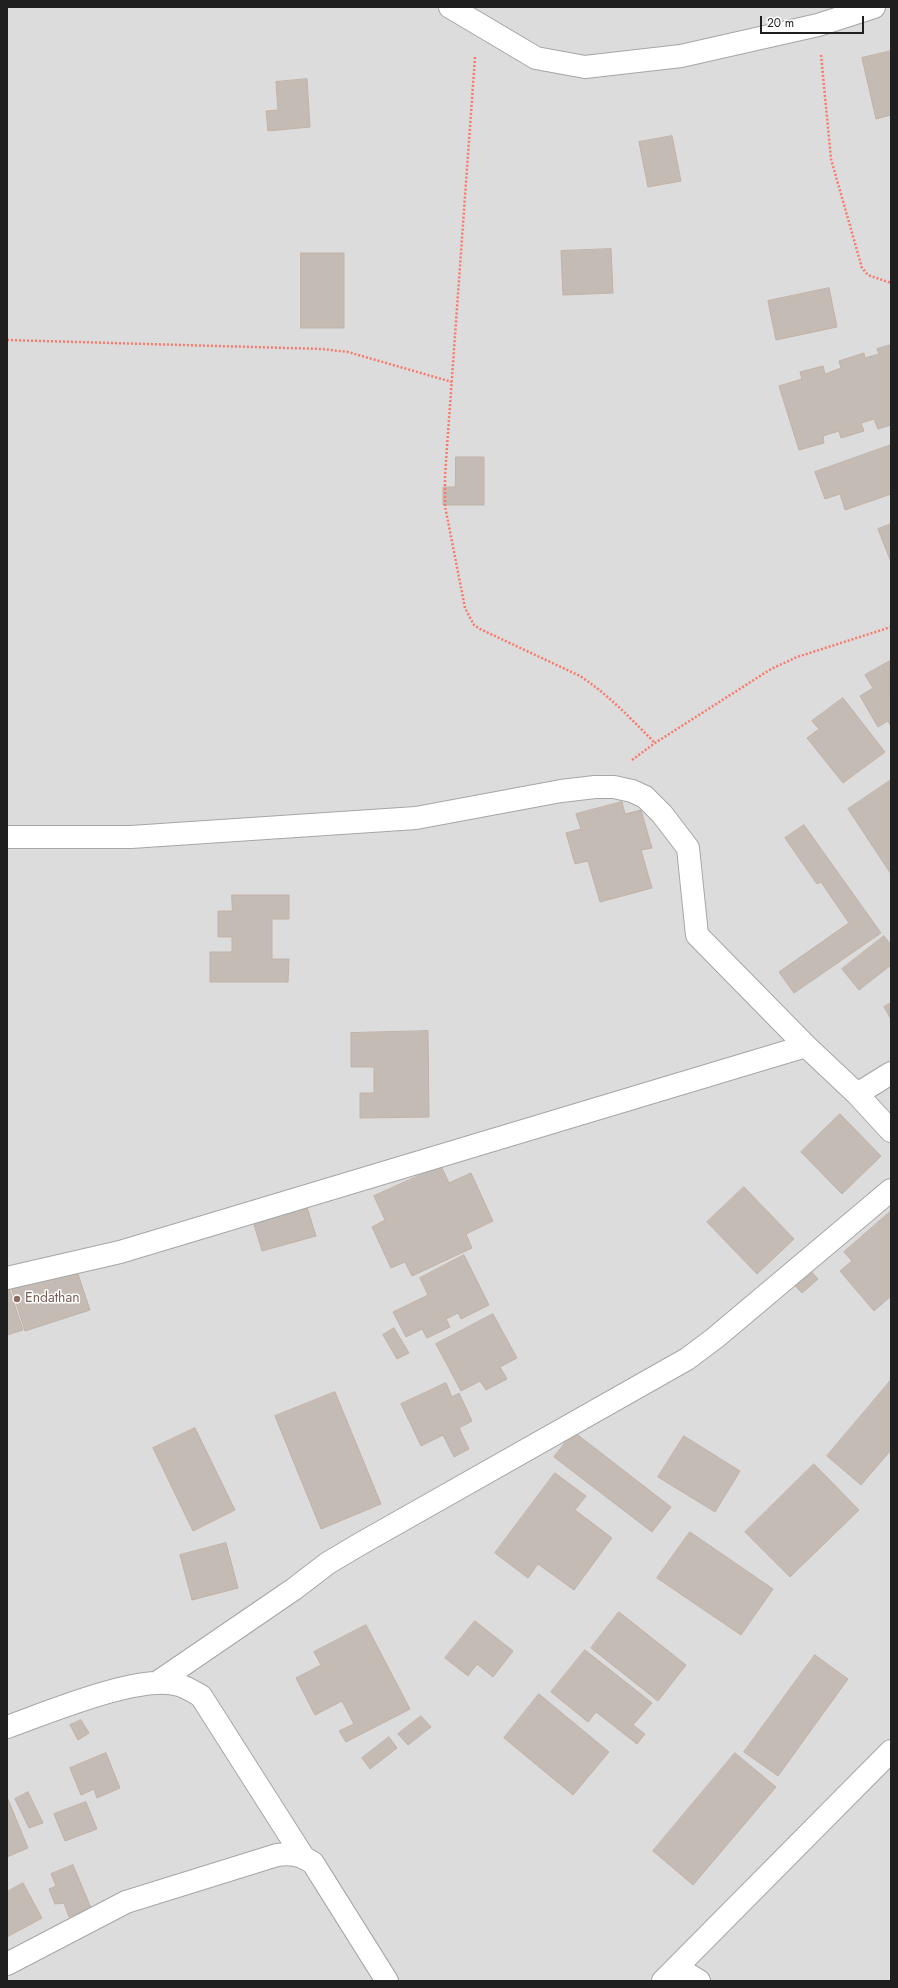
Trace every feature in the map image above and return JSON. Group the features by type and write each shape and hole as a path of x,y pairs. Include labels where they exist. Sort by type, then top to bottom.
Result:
{"street":[{"path":"450,7 479,15 536,58 585,67 681,56 818,26 874,7"},
{"path":"7,836 131,837 416,818 560,792 595,788 614,788 632,791 645,797 662,814 688,848 697,935 806,1046 857,1094 891,1131"},
{"path":"7,1278 120,1252 806,1046"},
{"path":"857,1094 891,1073"},
{"path":"158,1682 287,1594 328,1563 687,1359 715,1338 891,1190"},
{"path":"7,1727 126,1687 158,1682 179,1685 201,1696 304,1858"},
{"path":"670,1974 802,1839 891,1751"},
{"path":"7,1964 126,1902 277,1855 291,1854 304,1858 313,1863 387,1981"},
{"path":"670,1974 699,1981"}],"path":[{"path":"479,15 445,476 445,506 465,608 468,617 480,630 580,676 592,684 608,696 655,743"},
{"path":"818,26 831,159 862,268 868,275 891,283"},
{"path":"7,340 323,349 348,352 452,382"},
{"path":"631,761 655,743 783,663 891,626"}],"shaded area":[{"path":"7,7 891,7 891,1981 7,1981"}],"building":[{"path":"891,51 891,115 876,119 862,58"},
{"path":"307,79 310,127 268,131 266,111 278,110 276,82"},
{"path":"672,136 681,181 648,187 639,142"},
{"path":"611,249 613,293 563,295 561,251"},
{"path":"301,253 344,253 344,328 301,328"},
{"path":"829,288 837,327 776,340 768,301"},
{"path":"891,345 891,425 878,429 874,419 861,423 864,431 841,438 839,431 823,436 824,443 799,450 779,386 802,379 800,372 823,366 825,374 841,368 839,361 864,353 865,358 879,354 877,349"},
{"path":"891,445 891,494 845,510 840,494 825,499 815,472"},
{"path":"456,457 484,457 484,505 443,505 443,487 455,487"},
{"path":"891,524 891,562 878,529"},
{"path":"890,661 891,726 888,721 878,727 860,696 873,688 865,675"},
{"path":"843,698 885,752 843,783 807,738 819,729 812,721"},
{"path":"891,780 891,874 848,809"},
{"path":"622,802 625,814 641,810 652,848 641,850 652,888 600,902 588,861 575,864 566,833 581,829 576,814"},
{"path":"804,825 881,933 794,993 779,972 849,923 821,882 817,884 785,838"},
{"path":"232,895 289,895 289,919 272,919 272,959 289,959 288,982 210,982 210,952 232,952 232,937 218,937 218,911 232,911"},
{"path":"884,936 891,945 891,965 859,990 842,969"},
{"path":"891,1003 891,1019 884,1007"},
{"path":"428,1031 429,1117 360,1118 360,1093 374,1093 374,1067 351,1067 351,1033"},
{"path":"840,1114 881,1156 842,1194 801,1152"},
{"path":"441,1166 449,1183 471,1173 493,1221 466,1234 472,1248 412,1276 405,1262 391,1268 372,1227 385,1220 374,1196"},
{"path":"744,1187 794,1239 757,1274 707,1222"},
{"path":"307,1207 316,1236 262,1251 253,1221"},
{"path":"891,1211 891,1296 874,1311 840,1271 852,1261 844,1252"},
{"path":"464,1255 489,1305 461,1319 458,1313 446,1319 450,1327 427,1338 422,1329 406,1337 393,1312 428,1295 420,1278"},
{"path":"807,1267 818,1279 802,1293 791,1282"},
{"path":"76,1268 90,1310 25,1331 12,1290"},
{"path":"9,1288 23,1330 7,1335 7,1289"},
{"path":"493,1314 517,1358 500,1367 507,1379 486,1390 480,1381 461,1391 436,1344"},
{"path":"394,1328 409,1353 397,1359 383,1335"},
{"path":"891,1380 891,1450 861,1485 827,1456"},
{"path":"446,1383 452,1397 459,1393 472,1421 459,1428 469,1449 454,1457 443,1435 421,1446 401,1404"},
{"path":"335,1392 381,1504 321,1529 275,1416"},
{"path":"195,1428 235,1510 193,1531 153,1448"},
{"path":"574,1432 671,1507 652,1532 554,1457"},
{"path":"684,1436 740,1471 715,1512 658,1477"},
{"path":"814,1464 859,1510 790,1577 745,1532"},
{"path":"555,1473 586,1496 575,1510 612,1538 574,1590 538,1564 528,1578 495,1553"},
{"path":"690,1532 773,1589 741,1635 657,1578"},
{"path":"226,1543 238,1588 192,1600 180,1555"},
{"path":"619,1612 686,1665 658,1701 591,1648"},
{"path":"475,1621 513,1651 493,1677 477,1664 468,1676 445,1658"},
{"path":"366,1625 410,1709 346,1742 339,1731 354,1724 342,1701 315,1715 296,1678 321,1665 314,1652"},
{"path":"585,1650 652,1703 633,1725 645,1734 637,1744 596,1712 588,1722 551,1692"},
{"path":"815,1655 848,1679 778,1776 744,1752"},
{"path":"539,1694 609,1752 573,1795 504,1738"},
{"path":"421,1716 431,1727 408,1745 398,1734"},
{"path":"81,1720 89,1733 78,1740 70,1725"},
{"path":"389,1737 397,1748 370,1769 362,1758"},
{"path":"106,1753 120,1788 97,1798 94,1789 81,1795 70,1768"},
{"path":"735,1753 776,1787 693,1885 653,1851"},
{"path":"28,1792 43,1823 29,1828 15,1799"},
{"path":"7,1797 28,1848 7,1857"},
{"path":"86,1802 97,1829 65,1841 54,1814"},
{"path":"73,1865 91,1908 69,1917 64,1903 55,1904 49,1889 56,1886 51,1874"},
{"path":"23,1883 42,1918 7,1937 7,1892"}],"place":[{"name":"Endathan","path":"17,1299"}]}
